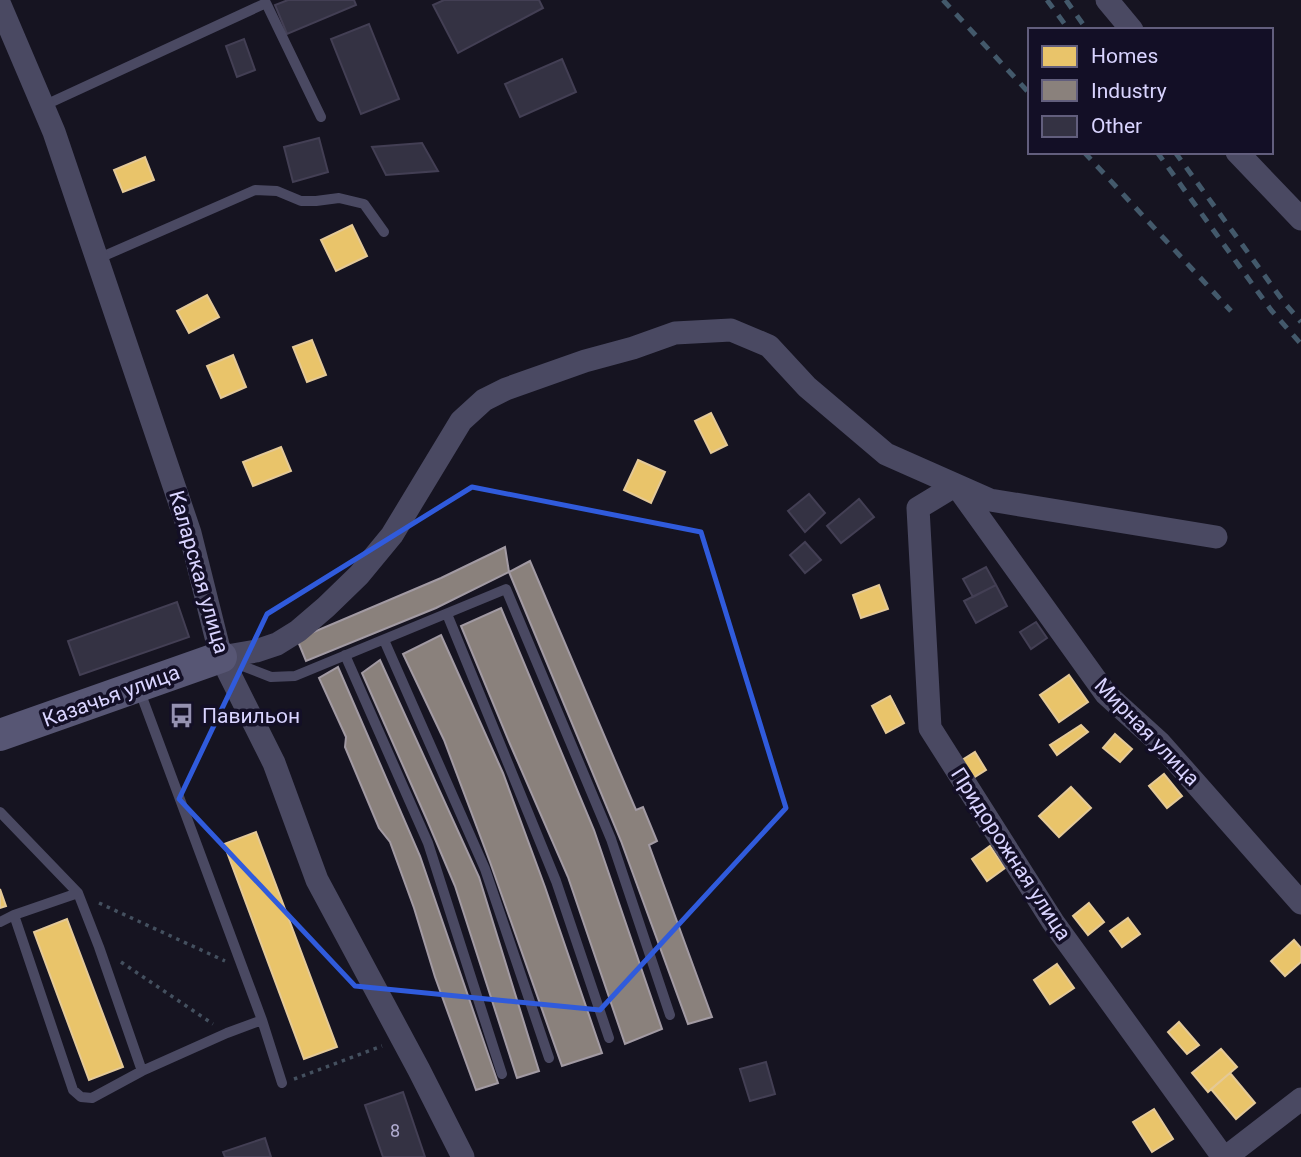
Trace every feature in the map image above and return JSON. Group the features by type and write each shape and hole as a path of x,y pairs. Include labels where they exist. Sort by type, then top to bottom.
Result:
{"street":[{"path":"1107,0 1130,28"},
{"name":"Каларская улица","path":"0,5 54,132 190,533 221,657 274,763 317,880 463,1157"},
{"path":"1239,154 1301,219"},
{"path":"221,657 256,652 277,644 298,631 351,583 392,535 461,421 484,400 506,389 585,361 675,333 731,330 769,346 807,387 886,454 990,500 1216,537"},
{"name":"Придорожная улица","path":"956,485 918,508 930,728 1053,922 1224,1157"},
{"name":"Мирная улица","path":"956,485 1106,694 1160,743 1301,902"},
{"name":"Казачья улица","path":"0,735 221,657"},
{"path":"1224,1157 1301,1099"}],"lane":[{"path":"43,106 267,3 321,117"},
{"path":"97,259 255,190 277,191 301,201 339,198 364,205 384,232"},
{"path":"221,657 271,677 295,676 506,589 611,839 670,1014"},
{"path":"447,614 556,881 609,1038"},
{"path":"384,640 485,869 549,1058"},
{"path":"345,656 428,843 502,1074"},
{"path":"138,686 282,1083"},
{"path":"0,812 78,893 142,1071"},
{"path":"0,922 78,893"},
{"path":"14,915 73,1090 81,1097 92,1098 142,1071 261,1020"}],"path":[{"path":"78,893 242,969"},
{"path":"99,947 227,1033"},
{"path":"282,1083 402,1039"}],"highlighted area":[{"path":"472,487 701,532 786,808 600,1010 355,986 179,799 267,614"}],"building: Homes":[{"path":"145,157 154,180 123,192 114,170"},
{"path":"352,225 367,256 336,271 321,240"},
{"path":"207,295 219,317 189,333 177,311"},
{"path":"312,340 326,375 307,382 293,347"},
{"path":"233,355 246,387 221,398 207,366"},
{"path":"711,413 727,445 711,453 695,421"},
{"path":"281,447 291,471 253,486 243,462"},
{"path":"638,460 665,472 651,503 624,490"},
{"path":"879,585 888,609 861,618 853,595"},
{"path":"1069,675 1088,702 1059,722 1040,695"},
{"path":"890,696 904,723 886,733 872,706"},
{"path":"1081,725 1088,732 1057,755 1050,745"},
{"path":"1115,734 1132,749 1120,762 1103,748"},
{"path":"975,752 986,770 973,778 962,760"},
{"path":"1164,774 1182,796 1167,808 1149,786"},
{"path":"1071,787 1091,808 1059,837 1039,816"},
{"path":"256,832 337,1047 304,1059 224,844"},
{"path":"990,846 1005,868 987,881 972,859"},
{"path":"0,889 6,906 0,908"},
{"path":"1089,903 1104,922 1088,935 1073,916"},
{"path":"1128,918 1140,934 1122,947 1110,931"},
{"path":"67,919 123,1067 89,1080 34,932"},
{"path":"1294,940 1301,948 1301,962 1285,976 1271,961"},
{"path":"1057,964 1074,988 1050,1004 1034,980"},
{"path":"1179,1022 1199,1045 1187,1054 1168,1032"},
{"path":"1221,1049 1237,1067 1208,1092 1192,1073"},
{"path":"1230,1073 1255,1103 1236,1119 1211,1089"},
{"path":"1154,1109 1173,1139 1152,1152 1133,1122"}],"building: Industry":[{"path":"505,547 509,572 436,608 306,661 297,639 441,578"},
{"path":"530,561 636,810 643,807 657,841 649,845 712,1017 688,1024 621,841 509,572"},
{"path":"501,608 594,830 662,1029 625,1044 568,877 461,626"},
{"path":"441,635 503,773 602,1053 562,1066 444,740 403,654"},
{"path":"380,660 479,877 539,1071 517,1078 455,886 362,673"},
{"path":"338,667 420,856 498,1083 476,1090 390,842 379,828 345,747 346,737 319,678"}],"building: Other":[{"path":"288,0 354,0 356,5 287,34 275,5"},
{"path":"444,0 539,0 543,8 458,53 433,5"},
{"path":"369,24 399,99 361,114 331,39"},
{"path":"244,39 255,70 237,77 226,46"},
{"path":"562,59 576,92 520,117 505,84"},
{"path":"319,138 328,172 293,182 284,147"},
{"path":"422,143 438,171 386,175 372,147"},
{"path":"809,494 825,513 805,532 788,511"},
{"path":"859,499 874,517 841,543 827,526"},
{"path":"805,542 821,560 805,573 790,555"},
{"path":"986,567 996,585 973,597 963,579"},
{"path":"996,585 1007,606 976,623 964,601"},
{"path":"177,602 189,637 80,675 68,641"},
{"path":"1036,622 1047,638 1031,649 1020,632"},
{"path":"766,1062 775,1094 750,1101 740,1069"},
{"path":"403,1092 425,1157 383,1157 365,1105"},
{"path":"265,1138 271,1157 225,1157 223,1152"}],"railway":[{"path":"943,0 1028,92"},
{"path":"1047,0 1068,28"},
{"path":"1066,0 1086,28"},
{"path":"1086,154 1231,311"},
{"path":"1158,154 1271,310 1301,344"},
{"path":"1176,154 1301,322"}],"place":[{"name":"Павильон","path":"182,716"}]}
